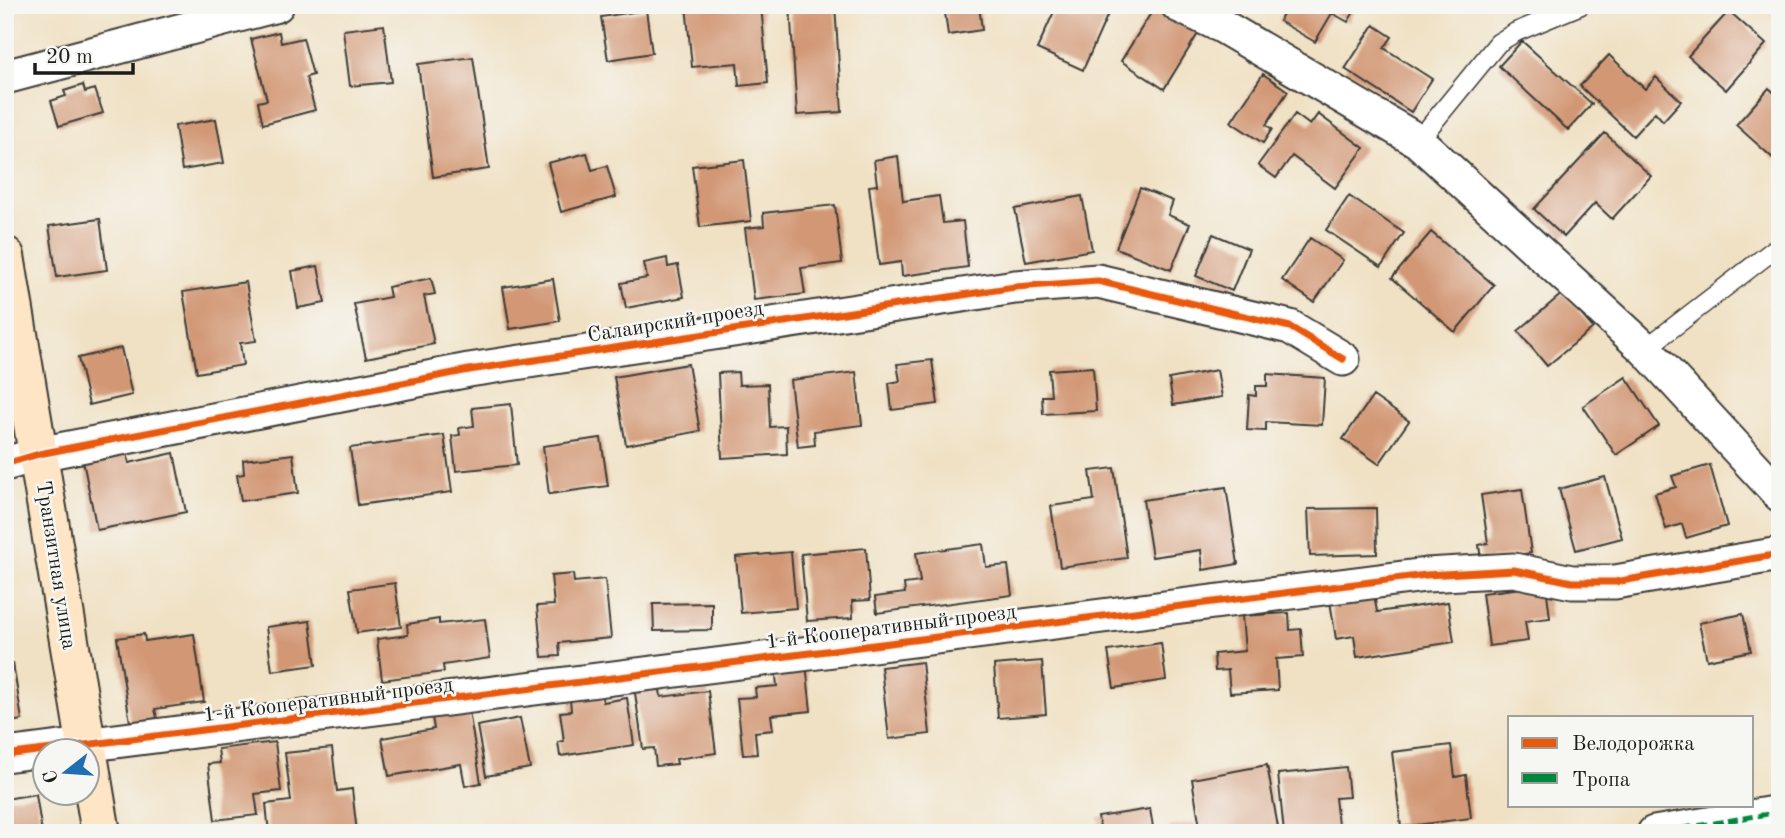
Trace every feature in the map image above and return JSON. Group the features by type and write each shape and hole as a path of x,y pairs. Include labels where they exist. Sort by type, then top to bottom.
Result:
{"street":[{"path":"5,77 277,5"},
{"path":"1178,5 1222,26 1418,141 1645,349 1780,495"},
{"name":"Транзитная улица","path":"5,256 22,459 85,736"},
{"name":"Салаирский проезд","path":"22,459 469,370 1015,287 1098,281 1290,327 1343,359"},
{"name":"1-й Кооперативный проезд","path":"102,745 1426,575 1514,569 1572,582 1615,582 1780,554"},
{"name":"1-й Кооперативный проезд","path":"5,755 32,751"},
{"name":"Транзитная улица","path":"97,806 101,833"},
{"path":"1654,833 1780,812"}],"lane":[{"path":"1418,141 1498,43 1516,32 1581,5"},
{"path":"1645,349 1780,245"}],"building":[{"path":"686,5 761,5 768,83 739,86 737,63 692,67"},
{"path":"790,5 835,5 842,112 797,115"},
{"path":"944,5 979,5 982,30 948,35"},
{"path":"1057,5 1090,5 1108,14 1083,70 1037,49"},
{"path":"1156,5 1199,32 1164,89 1121,61"},
{"path":"1288,5 1358,5 1348,22 1332,13 1315,42 1279,21"},
{"path":"646,10 652,53 608,60 601,17"},
{"path":"1729,11 1766,44 1726,90 1688,56"},
{"path":"384,25 391,82 350,86 343,30"},
{"path":"1374,25 1392,37 1384,48 1432,79 1411,112 1345,69"},
{"path":"279,32 281,43 303,38 313,75 306,77 315,110 263,124 258,102 267,100 251,39"},
{"path":"1522,41 1592,104 1568,130 1499,66"},
{"path":"1609,55 1645,89 1656,77 1681,101 1663,121 1655,112 1633,136 1580,86"},
{"path":"473,57 489,169 433,177 418,64"},
{"path":"1263,74 1288,91 1266,125 1272,129 1263,143 1231,122"},
{"path":"83,85 85,92 95,89 103,113 59,126 51,101 66,96 64,91"},
{"path":"1769,88 1780,98 1780,155 1775,160 1736,125"},
{"path":"1295,114 1310,125 1318,114 1364,148 1335,188 1292,156 1276,178 1258,165"},
{"path":"216,119 224,163 182,170 175,126"},
{"path":"1605,133 1651,176 1612,219 1595,203 1564,237 1534,209"},
{"path":"587,153 592,170 607,166 616,197 561,212 548,163"},
{"path":"898,156 903,201 939,196 943,223 963,221 968,267 902,276 901,262 879,265 869,186 877,185 874,160"},
{"path":"744,160 751,221 700,227 692,166"},
{"path":"1140,188 1173,201 1168,215 1190,224 1171,270 1116,248"},
{"path":"1082,196 1092,250 1026,262 1015,209"},
{"path":"1349,196 1404,233 1381,267 1326,230"},
{"path":"835,205 842,263 801,268 805,294 754,300 745,228 764,226 763,213"},
{"path":"100,219 107,270 57,277 49,226"},
{"path":"1431,232 1494,285 1455,332 1392,278"},
{"path":"1213,234 1249,249 1232,291 1196,276"},
{"path":"1310,238 1343,260 1314,302 1282,280"},
{"path":"667,258 668,267 678,265 684,297 626,308 621,283 647,278 644,263"},
{"path":"318,266 325,303 298,308 292,271"},
{"path":"431,278 435,294 424,296 434,344 366,358 354,304 390,297 388,287"},
{"path":"553,279 560,321 510,329 503,287"},
{"path":"246,282 256,341 240,343 243,365 197,373 183,292"},
{"path":"1563,293 1593,328 1547,366 1518,331"},
{"path":"121,348 132,395 89,405 78,358"},
{"path":"932,360 938,404 892,410 889,383 900,381 897,364"},
{"path":"688,364 700,431 626,445 614,377"},
{"path":"1093,367 1096,411 1043,414 1042,396 1051,396 1049,370"},
{"path":"1217,370 1222,397 1173,405 1169,379"},
{"path":"738,372 739,385 768,384 770,427 786,426 787,454 722,458 718,373"},
{"path":"856,372 862,425 814,431 815,445 798,447 790,380"},
{"path":"1267,374 1325,378 1322,425 1266,422 1266,431 1247,430 1249,395 1256,396 1256,386 1267,386"},
{"path":"1626,377 1659,426 1616,455 1583,406"},
{"path":"1373,396 1409,421 1379,464 1343,439"},
{"path":"511,404 517,465 456,471 452,436 460,435 459,428 474,426 472,408"},
{"path":"444,435 452,492 358,505 350,448"},
{"path":"601,438 608,486 549,494 543,446"},
{"path":"127,452 129,463 174,453 186,512 97,530 83,461"},
{"path":"293,454 298,493 241,501 237,475 244,474 243,460"},
{"path":"1710,465 1727,526 1686,538 1682,524 1666,529 1655,493 1676,487 1672,476"},
{"path":"1114,468 1127,558 1060,567 1051,506 1094,500 1090,471"},
{"path":"1605,477 1622,538 1576,550 1559,489"},
{"path":"1226,487 1238,564 1203,570 1201,550 1152,557 1143,500"},
{"path":"1522,489 1531,553 1481,560 1479,545 1488,543 1481,495"},
{"path":"1376,508 1377,554 1310,556 1308,509"},
{"path":"983,544 986,567 1008,565 1012,595 877,613 875,597 905,593 904,584 920,582 916,553"},
{"path":"866,548 870,600 852,601 853,618 807,621 801,554"},
{"path":"791,552 796,608 741,613 736,557"},
{"path":"573,574 574,582 605,579 611,638 559,643 560,656 542,657 537,606 554,605 551,576"},
{"path":"395,583 401,627 357,633 350,589"},
{"path":"1546,585 1550,618 1525,621 1528,641 1489,646 1482,593"},
{"path":"1373,588 1377,612 1448,602 1454,642 1357,657 1354,636 1336,639 1329,595"},
{"path":"712,603 712,630 654,631 653,604"},
{"path":"1289,613 1290,630 1301,629 1303,657 1276,659 1278,690 1230,693 1228,670 1215,671 1214,654 1245,651 1242,616"},
{"path":"1743,614 1751,651 1707,660 1699,623"},
{"path":"439,619 439,624 485,619 490,658 443,665 444,672 382,680 377,639 408,635 407,624"},
{"path":"310,621 316,665 272,671 266,627"},
{"path":"144,634 145,641 194,634 204,702 155,709 157,718 130,722 117,638"},
{"path":"1161,643 1166,680 1114,688 1108,651"},
{"path":"1042,661 1046,714 998,718 994,665"},
{"path":"922,662 930,734 889,739 881,667"},
{"path":"13,663 22,720 5,723 5,664"},
{"path":"806,663 811,711 771,715 773,730 755,732 757,754 743,755 737,698 756,697 755,688 777,686 775,666"},
{"path":"659,683 661,697 708,691 716,753 676,759 677,764 656,766 654,748 643,749 634,686"},
{"path":"601,693 603,702 627,698 634,745 560,756 558,742 564,741 560,712 571,711 570,698"},
{"path":"469,711 481,783 465,786 461,764 389,776 382,738 434,729 432,717"},
{"path":"520,718 530,768 486,776 477,726"},
{"path":"275,742 281,791 255,794 258,815 215,820 208,764 220,763 218,749"},
{"path":"1451,745 1455,777 1466,775 1471,818 1401,827 1392,752"},
{"path":"332,748 337,791 352,789 357,833 269,833 266,804 291,801 285,753"},
{"path":"1267,765 1279,833 1201,833 1192,779"},
{"path":"1346,767 1349,797 1335,798 1339,833 1284,833 1278,774"},
{"path":"32,795 32,806 38,806 42,833 5,833 5,799"},
{"path":"1150,809 1154,833 1101,833 1098,817"},
{"path":"1194,823 1196,833 1171,833 1169,827"}],"marked path":[{"path":"1654,833 1780,812"}],"cycle path":[{"path":"5,464 39,454 469,370 1015,287 1098,281 1290,327 1343,359"},
{"path":"5,755 1426,575 1514,570 1572,582 1615,582 1780,554"}]}
